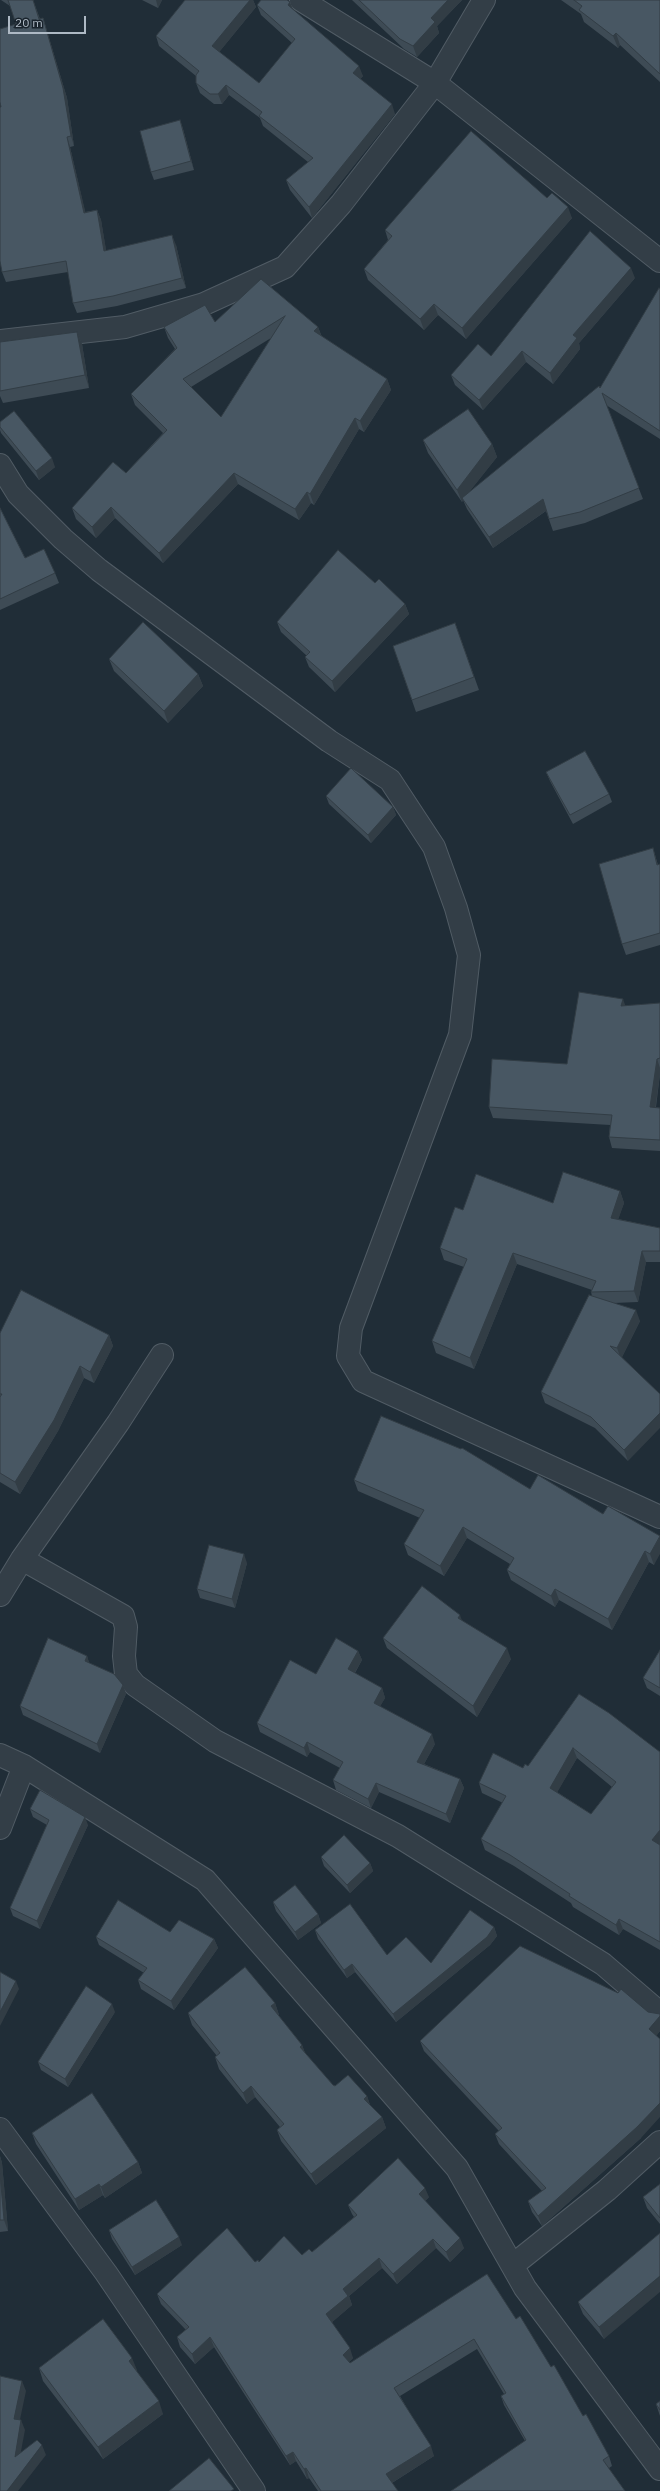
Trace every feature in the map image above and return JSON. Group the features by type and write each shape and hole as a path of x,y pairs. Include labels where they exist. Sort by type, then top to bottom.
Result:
{"street":[{"path":"301,0 435,83 660,261"},
{"path":"0,340 125,327 204,304 285,266 342,204 435,83 484,0"},
{"path":"0,465 18,494 63,539 100,570 329,741 390,780 434,847 456,908 469,955 460,1034 351,1328 348,1356 363,1381 660,1517"},
{"path":"0,1595 22,1559 114,1429 162,1355"},
{"path":"22,1559 123,1616 126,1627 124,1656 126,1674 135,1685 215,1741 398,1836 596,1959 660,2013"},
{"path":"0,1755 24,1766 205,1880 457,2168 525,2288 660,2469"},
{"path":"0,1828 24,1766"},
{"path":"0,2129 106,2273 254,2491"},
{"path":"513,2265 607,2190 660,2142"}],"building":[{"path":"8,0 33,0 39,19 43,18 63,88 71,136 67,137 84,213 97,210 104,251 172,235 182,278 113,296 73,303 66,261 2,272 0,261 0,29 16,24"},
{"path":"185,0 250,0 212,46 259,83 295,39 257,5 261,0 287,0 290,2 288,5 359,66 353,73 392,104 309,207 286,180 313,158 259,116 262,112 226,85 218,94 210,94 196,83 196,75 199,71 156,36"},
{"path":"359,0 448,0 431,18 435,22 413,46 400,39"},
{"path":"574,0 660,0 660,74 616,33 613,36 579,10 582,6"},
{"path":"180,120 191,161 151,172 140,131"},
{"path":"471,131 547,198 552,193 568,207 462,328 434,304 420,319 364,269 392,236 385,230"},
{"path":"590,231 631,268 573,335 577,338 550,373 522,351 479,400 451,375 478,344 491,356"},
{"path":"261,279 318,327 314,331 387,379 360,421 355,418 310,494 307,492 295,509 234,473 159,553 111,507 92,527 72,508 113,462 126,473 167,430 131,394 177,348 164,327 205,305 215,322","holes":["285,316 221,417 183,379"]},
{"path":"659,288 660,431 602,393 639,488 580,512 549,519 543,499 489,537 462,498 599,386 600,388"},
{"path":"77,332 85,375 0,391 0,342"},
{"path":"468,409 492,444 457,490 423,440"},
{"path":"14,411 52,458 36,471 0,427 0,422"},
{"path":"0,508 25,558 44,549 55,573 0,599"},
{"path":"338,550 375,583 379,579 405,604 332,681 305,657 310,652 277,622"},
{"path":"143,622 198,674 164,711 109,659"},
{"path":"455,623 474,677 412,700 393,646"},
{"path":"585,751 609,794 570,815 546,772"},
{"path":"351,768 393,807 368,835 326,796"},
{"path":"653,848 657,865 660,864 660,933 622,944 599,864"},
{"path":"579,992 623,999 621,1006 660,1003 660,1058 657,1059 650,1107 660,1108 660,1140 609,1137 612,1115 489,1107 492,1059 567,1064"},
{"path":"563,1172 620,1191 611,1218 660,1228 660,1251 642,1251 634,1291 591,1292 596,1281 513,1253 470,1358 432,1341 467,1259 440,1248 455,1207 463,1210 476,1174 553,1203"},
{"path":"21,1290 109,1335 90,1372 80,1366 54,1420 15,1482 0,1473 0,1397 2,1394 0,1394 0,1333"},
{"path":"589,1295 636,1310 617,1348 610,1346 660,1394 660,1413 624,1450 591,1417 541,1392"},
{"path":"381,1416 461,1449 462,1448 530,1489 538,1475 603,1514 608,1506 660,1536 650,1554 645,1551 608,1619 555,1589 551,1596 507,1570 514,1558 463,1527 440,1566 404,1544 424,1510 354,1480"},
{"path":"209,1545 244,1554 232,1599 197,1589"},
{"path":"422,1586 460,1615 458,1618 507,1648 473,1706 383,1638"},
{"path":"48,1638 87,1656 85,1661 114,1674 123,1685 97,1744 20,1706"},
{"path":"336,1638 358,1651 348,1669 382,1688 374,1703 432,1734 417,1762 460,1779 446,1814 376,1783 368,1799 333,1780 343,1762 307,1742 304,1748 257,1723 290,1660 316,1674"},
{"path":"660,1650 660,1688 643,1678"},
{"path":"579,1694 609,1713 660,1752 660,1830 652,1840 660,1845 660,1942 619,1919 616,1925 569,1896 570,1894 510,1855 481,1839 506,1796 479,1783 493,1753 523,1768 525,1764 528,1766","holes":["573,1748 616,1782 591,1814 550,1788"]},
{"path":"40,1790 85,1817 37,1921 10,1908 49,1820 30,1809"},
{"path":"344,1835 370,1863 347,1885 321,1857"},
{"path":"295,1885 318,1914 295,1932 273,1902"},
{"path":"118,1900 170,1932 179,1920 214,1939 171,2001 138,1980 147,1968 96,1937"},
{"path":"350,1904 387,1955 406,1937 431,1963 470,1910 494,1927 487,1937 393,2014 352,1964 344,1970 315,1930"},
{"path":"520,1946 618,1993 621,1989 648,2012 660,2014 649,2029 660,2039 660,2103 637,2127 538,2216 528,2201 546,2188 495,2134 502,2128 420,2041"},
{"path":"245,1967 275,2003 271,2006 302,2045 300,2047 333,2085 335,2086 348,2075 367,2096 364,2099 382,2117 311,2174 277,2130 284,2124 251,2086 243,2093 215,2057 220,2053 188,2013"},
{"path":"0,1972 16,1981 0,2012"},
{"path":"86,1986 112,2004 65,2079 38,2062"},
{"path":"92,2093 138,2162 101,2187 99,2184 75,2199 32,2133"},
{"path":"398,2158 425,2188 419,2194 460,2238 446,2252 433,2239 393,2274 379,2258 343,2289 348,2296 326,2314 350,2348 343,2355 350,2363 487,2274 516,2319 520,2316 551,2367 554,2365 583,2416 586,2414 609,2456 603,2460 625,2491 451,2491 526,2440 501,2396 506,2393 474,2339 394,2388 431,2446 386,2474 398,2491 321,2491 306,2468 304,2469 293,2452 286,2456 210,2337 192,2354 177,2337 189,2327 157,2294 227,2228 255,2262 258,2260 259,2262 284,2236 302,2255 309,2249 312,2252 357,2215 348,2205"},
{"path":"0,2174 4,2220 0,2220"},
{"path":"660,2184 660,2218 643,2197"},
{"path":"156,2200 179,2237 132,2267 109,2230"},
{"path":"660,2233 660,2276 599,2327 578,2302"},
{"path":"103,2319 132,2358 129,2361 159,2401 98,2447 39,2368"},
{"path":"0,2376 22,2381 14,2419 21,2420 15,2457 37,2440 42,2445 7,2491 0,2491"},
{"path":"660,2401 660,2410 656,2404"},
{"path":"209,2458 234,2489 231,2491 169,2491"}]}
